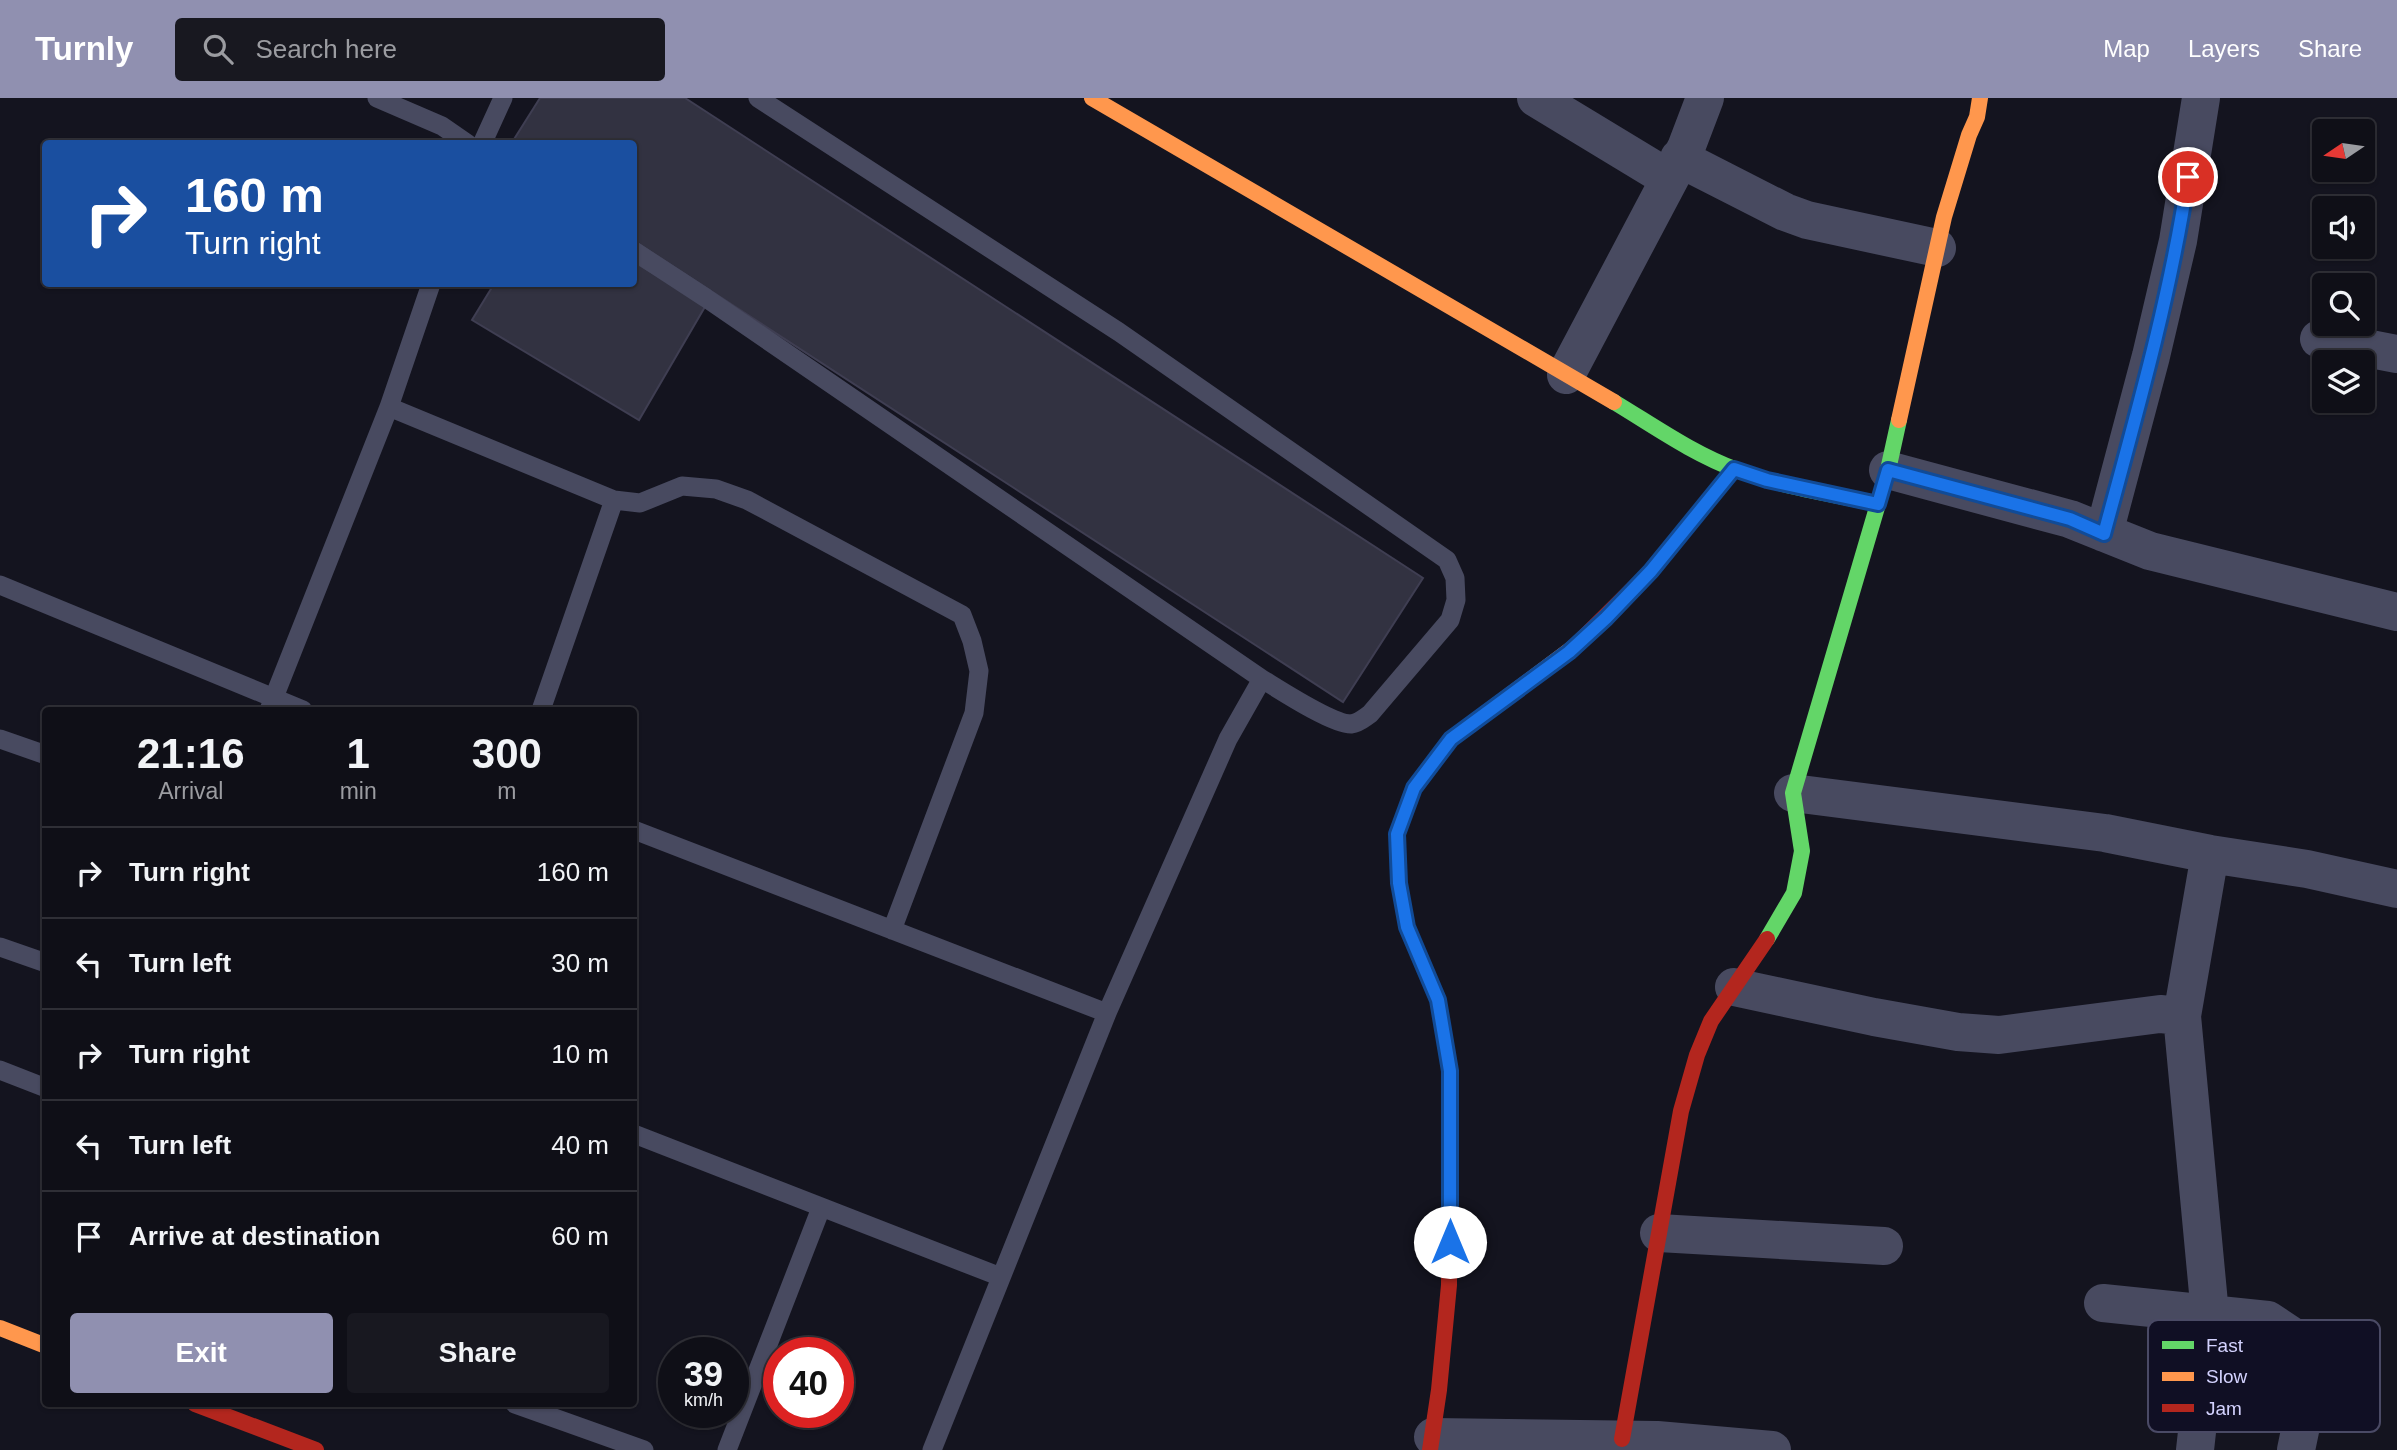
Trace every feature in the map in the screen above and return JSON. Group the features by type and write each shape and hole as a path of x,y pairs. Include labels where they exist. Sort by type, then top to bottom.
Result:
{"street":[{"path":"1536,98 1674,168 1807,220 1937,248"},
{"path":"1566,374 1674,168 1705,98"},
{"path":"1622,1439 1682,1111 1711,1021 1774,928 1794,892 1802,851 1793,793 1883,487 1944,217 1977,117 1980,98"},
{"path":"2104,534 2178,241 2201,98"},
{"path":"1097,99 1658,429 1734,469 1767,480 1883,487 2070,519 2150,551 2397,612"},
{"path":"2319,339 2397,354"},
{"path":"1734,469 1651,571 1606,618 1569,652 1451,739 1414,788 1397,834 1399,883 1407,927 1438,1000 1450,1071 1449,1286 1432,1443 1622,1439 1772,1450"},
{"path":"1793,793 2105,833 2210,854 2307,869 2397,889"},
{"path":"2209,1320 2182,1016 2210,854"},
{"path":"1734,987 1874,1017 1958,1032 1999,1035 2160,1014 2182,1016"},
{"path":"1660,1233 1884,1246"},
{"path":"2103,1303 2267,1320"},
{"path":"0,1328 42,1339"},
{"path":"203,1407 316,1450"},
{"path":"2195,1450 2197,1432"},
{"path":"2296,1450 2300,1432"}],"lane":[{"path":"377,98 442,126 462,140"},
{"path":"484,140 503,98"},
{"path":"637,253 1262,679 1333,719 1347,724 1358,723 1370,714 1451,620 1456,600 1455,578 1447,559 1119,332 758,98"},
{"path":"0,585 271,705 389,407 430,287"},
{"path":"389,407 614,500 640,503 681,486 716,489 747,500 962,615 979,671 974,713 892,930"},
{"path":"542,707 614,500"},
{"path":"932,1450 1107,1013 1228,739 1262,679"},
{"path":"0,739 42,754"},
{"path":"637,831 1107,1013"},
{"path":"0,947 42,962"},
{"path":"0,1070 42,1086"},
{"path":"637,1135 1001,1277"},
{"path":"727,1450 821,1208"},
{"path":"523,1407 644,1450"}],"building":[{"path":"540,98 685,98 1423,578 1343,702 637,243 637,140 514,140"},
{"path":"637,264 706,305 639,420 472,320 492,287 637,287"}],"traffic: fast":[{"path":"1614,402 1689,448 1737,470 1789,486 1878,504"},
{"path":"1767,939 1794,893 1802,851 1793,793 1888,470 1899,420"}],"traffic: slow":[{"path":"1092,98 1614,402"},
{"path":"1899,420 1944,217 1977,117 1980,98"},
{"path":"1450,1096 1450,1071 1438,1000 1407,927 1399,883 1397,834 1414,788 1451,739 1574,647"},
{"path":"0,1328 42,1344"}],"traffic: jam":[{"path":"1574,647 1651,571 1734,469"},
{"path":"1622,1439 1681,1111 1697,1055 1711,1021 1767,939"},
{"path":"1430,1450 1449,1285 1450,1096"},
{"path":"203,1407 316,1450"}],"route":[{"path":"1450,1242 1450,1071 1438,1000 1407,927 1399,883 1397,834 1414,788 1451,739 1569,652 1606,618 1651,571 1734,469 1767,480 1878,504 1888,470 2070,519 2104,534 2151,356 2178,241 2188,177"}]}
